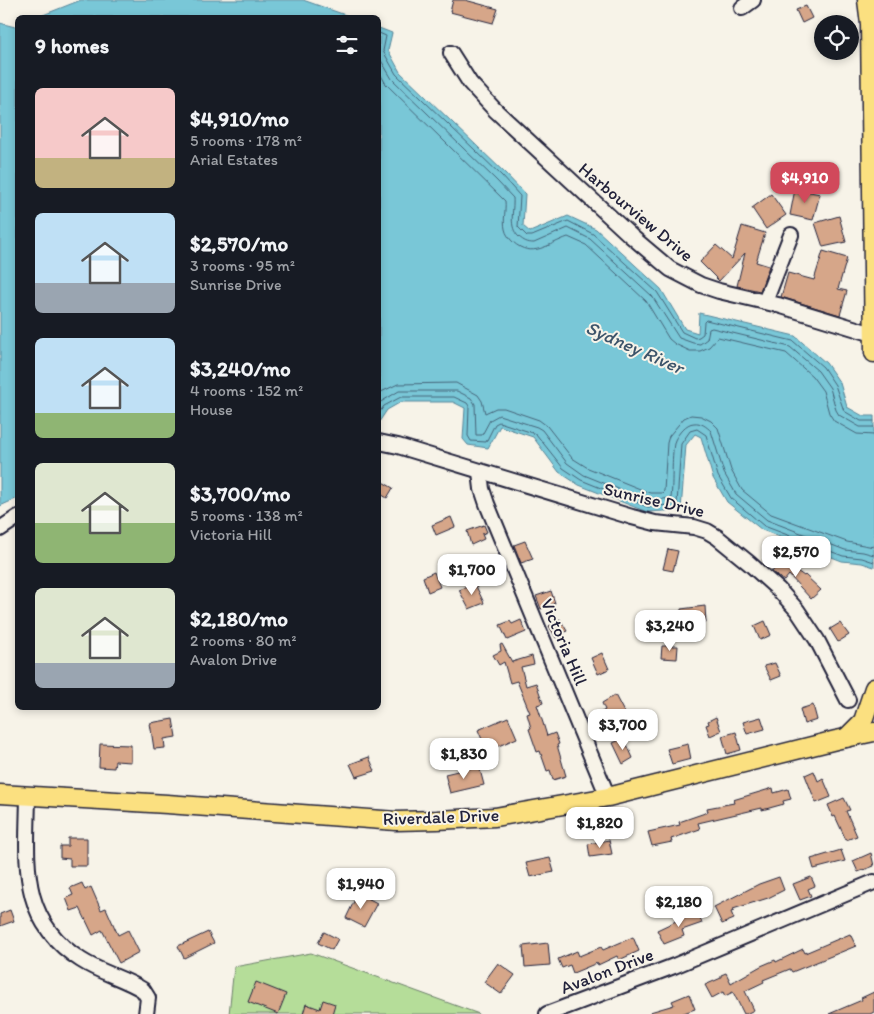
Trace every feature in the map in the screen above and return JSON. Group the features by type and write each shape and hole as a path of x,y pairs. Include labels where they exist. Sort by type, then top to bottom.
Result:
{"main road":[{"path":"869,0 874,353"},
{"path":"846,738 863,720 874,688"},
{"name":"Riverdale Drive","path":"0,794 396,821 495,817 608,797 874,732"}],"street":[{"name":"Harbourview Drive","path":"451,53 470,82 495,110 549,162 658,260 701,285 873,334"},
{"path":"766,302 791,235"},
{"name":"Sunrise Drive","path":"381,442 656,523 698,528 717,537 779,590 798,610 817,640 848,700"},
{"name":"Victoria Hill","path":"480,472 482,489 487,504 608,797"},
{"path":"0,528 15,519"},
{"path":"28,796 27,872 32,897 43,920 58,940 76,957 143,990 148,998 146,1014"},
{"name":"Avalon Drive","path":"547,1014 674,966 874,882"}],"green space":[{"path":"311,953 479,1014 229,1014 234,967"}],"water":[{"path":"81,0 303,0 345,15 43,15"},
{"path":"0,23 15,27 15,499 0,506"},
{"name":"Sydney River","path":"381,29 392,33 388,50 400,72 525,194 523,226 530,232 568,216 596,229 661,289 685,329 698,333 699,313 795,336 826,363 840,383 847,407 863,416 874,416 874,567 862,563 842,561 762,530 727,502 713,478 701,437 695,434 686,445 681,510 647,512 579,485 559,472 533,437 500,426 488,448 468,445 463,439 465,408 453,402 401,402 387,410 381,419"}],"building":[{"path":"453,0 465,0 498,9 493,23 450,12"},
{"path":"806,6 812,18 802,23 796,10"},
{"path":"795,189 820,194 813,220 790,215"},
{"path":"771,194 786,215 766,229 752,208"},
{"path":"839,216 846,242 823,247 815,223"},
{"path":"742,226 765,233 756,262 769,266 760,291 737,286 745,253 719,281 700,262 716,245 732,259"},
{"path":"823,251 847,258 838,289 847,291 840,315 781,297 788,273 814,280"},
{"path":"381,481 393,488 387,498 381,494"},
{"path":"451,517 455,527 436,535 432,525"},
{"path":"484,525 487,532 482,534 484,539 471,545 467,531"},
{"path":"525,541 533,559 521,563 514,545"},
{"path":"668,549 678,551 673,571 663,569"},
{"path":"777,557 805,575 821,590 811,599 789,575 784,581 772,572 778,564 774,560"},
{"path":"434,572 440,587 428,592 423,577"},
{"path":"475,584 484,603 469,609 459,590"},
{"path":"551,591 555,603 541,609 536,596"},
{"path":"705,606 706,623 681,624 681,609"},
{"path":"560,619 567,631 556,638 549,626"},
{"path":"521,620 526,632 507,640 500,625 510,621 512,624"},
{"path":"765,621 771,635 760,640 754,626"},
{"path":"840,623 849,635 838,642 830,629"},
{"path":"502,644 512,662 532,656 534,664 521,667 526,686 536,683 543,703 537,705 547,736 555,733 566,776 553,780 550,770 547,771 540,751 537,752 529,729 531,728 527,714 530,713 517,681 510,683 504,662 499,665 493,655 501,651 500,645"},
{"path":"662,646 678,646 677,659 661,658"},
{"path":"602,653 609,669 598,674 591,658"},
{"path":"775,663 781,676 771,680 764,666"},
{"path":"615,695 625,714 605,722 600,713 605,710 602,703"},
{"path":"813,705 817,720 804,724 800,709"},
{"path":"508,717 517,738 487,751 478,730"},
{"path":"716,717 721,731 710,736 706,725 709,724 708,721"},
{"path":"761,717 765,729 747,734 743,722"},
{"path":"173,719 176,737 164,739 165,748 154,749 150,723"},
{"path":"736,732 741,750 727,754 722,736"},
{"path":"624,738 633,758 623,764 613,743"},
{"path":"100,744 131,745 131,762 115,761 114,768 99,767"},
{"path":"688,744 691,759 672,764 667,749"},
{"path":"369,757 375,771 356,777 350,764"},
{"path":"479,766 484,785 450,793 445,774"},
{"path":"814,771 818,781 823,778 831,797 816,803 805,775"},
{"path":"773,788 774,793 788,789 791,799 783,801 784,804 762,810 762,808 698,823 700,829 671,839 672,842 652,846 648,832 680,825 679,822 708,812 707,808 734,803 733,800"},
{"path":"844,798 850,810 846,811 857,836 846,840 828,805"},
{"path":"68,838 87,838 87,866 70,866 70,859 60,858 60,846 68,846"},
{"path":"609,840 612,854 590,857 588,844"},
{"path":"841,850 845,861 814,869 811,859"},
{"path":"871,853 874,866 858,872 853,861"},
{"path":"550,858 554,872 530,877 526,863"},
{"path":"779,877 784,890 768,898 733,909 734,911 731,912 734,919 722,924 714,907 759,884"},
{"path":"811,877 815,886 808,889 811,896 800,900 793,884"},
{"path":"82,883 85,890 91,887 101,910 106,908 118,935 128,930 139,952 119,963 102,930 93,935 80,908 71,911 66,898 73,895 70,888"},
{"path":"358,893 377,903 364,927 346,918"},
{"path":"10,910 14,921 0,926 0,914"},
{"path":"697,911 702,923 682,930 684,936 664,944 657,930"},
{"path":"208,932 214,943 184,958 178,946"},
{"path":"324,932 338,939 332,950 318,943"},
{"path":"850,934 856,946 792,972 790,969 763,980 764,982 745,991 754,1010 746,1014 744,1014 733,992 725,996 723,992 712,998 705,985 721,978 721,975 726,973 731,983 775,960 776,962 803,949 805,953"},
{"path":"633,937 639,951 619,960 617,956 598,965 597,963 573,973 570,965 562,968 558,959 577,951 579,956 601,947 603,950"},
{"path":"548,943 550,965 525,967 523,946"},
{"path":"498,963 515,975 501,994 484,982"},
{"path":"256,982 286,994 278,1014 248,1002"},
{"path":"874,992 874,1012 870,1014 829,1014 862,1000 861,998"},
{"path":"689,994 695,1009 681,1014 650,1014 650,1012 674,1005 672,1001"},
{"path":"323,1000 335,1004 332,1014 303,1014 306,1004 320,1009"}]}
